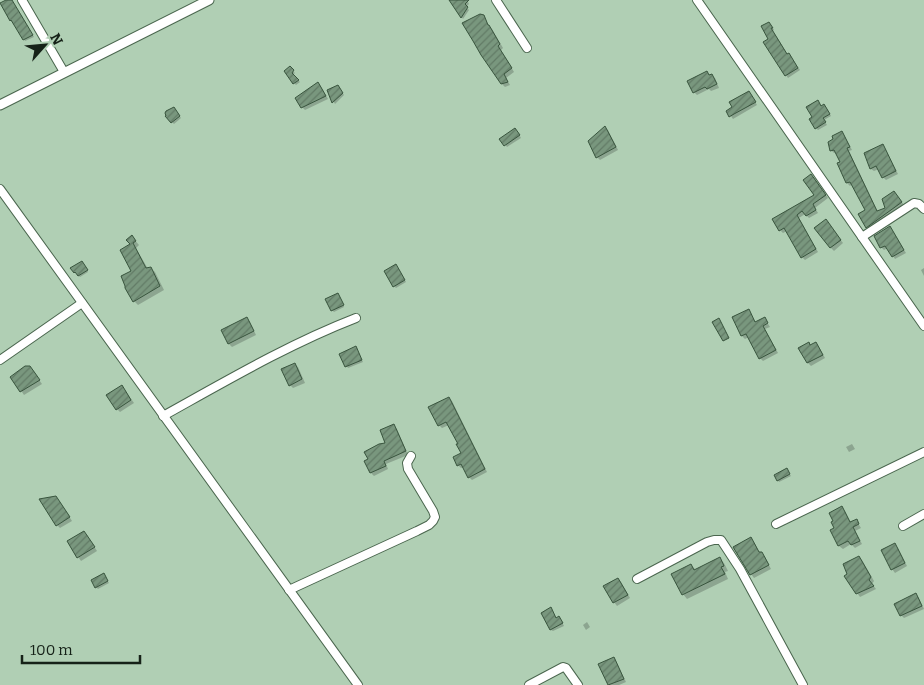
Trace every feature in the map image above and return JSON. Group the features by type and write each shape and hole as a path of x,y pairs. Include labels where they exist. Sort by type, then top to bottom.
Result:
{"street":[{"path":"22,0 64,72"},
{"path":"0,105 209,0"},
{"path":"496,0 527,48"},
{"path":"697,0 924,326"},
{"path":"0,189 358,685"},
{"path":"862,236 914,203 919,204 924,209"},
{"path":"0,360 82,303"},
{"path":"164,416 232,377 306,340 356,318"},
{"path":"776,524 924,452"},
{"path":"289,590 433,521 435,518 433,510 408,469 407,463 412,456"},
{"path":"903,526 924,514"},
{"path":"637,579 707,542 721,540 744,576 803,685"},
{"path":"529,685 563,667 566,668 578,685"}],"building":[{"path":"12,0 33,35 23,40 0,3"},
{"path":"449,0 469,0 465,4 468,7 461,18"},
{"path":"480,14 484,15 500,44 498,46 512,68 504,74 508,82 501,84 462,23"},
{"path":"769,22 787,54 789,53 798,68 785,76 763,42 768,39 761,26"},
{"path":"290,66 294,70 292,73 299,80 293,84 284,71"},
{"path":"707,71 709,75 712,74 717,84 693,93 687,81"},
{"path":"318,82 326,96 301,108 295,98"},
{"path":"338,85 343,93 332,103 327,90"},
{"path":"749,91 756,102 729,117 726,111 732,107 729,102"},
{"path":"818,100 821,106 824,104 830,114 823,118 826,122 815,129 809,119 812,117 806,107"},
{"path":"174,107 180,116 171,123 165,116 165,113"},
{"path":"605,126 616,147 596,158 588,141"},
{"path":"515,128 520,135 504,146 499,139"},
{"path":"842,131 850,147 847,148 877,211 885,208 882,199 894,191 902,202 866,228 858,214 865,210 850,182 846,183 837,163 840,162 834,150 830,151 828,142 833,139 832,136"},
{"path":"883,144 896,171 882,178 876,166 870,169 864,153"},
{"path":"811,174 826,195 813,204 816,210 806,216 802,211 797,215 816,249 801,258 784,228 779,231 772,219 814,195 803,180"},
{"path":"826,219 841,240 830,248 814,228"},
{"path":"890,226 904,250 892,257 885,246 880,248 874,236"},
{"path":"132,235 136,241 133,243 146,268 151,267 160,286 133,302 121,276 131,271 120,250 130,244 126,240"},
{"path":"82,261 88,270 78,276 70,268"},
{"path":"396,264 405,280 393,287 384,271"},
{"path":"338,293 344,305 331,311 325,299"},
{"path":"749,309 755,322 765,317 768,323 763,326 776,350 759,359 746,334 741,336 732,317"},
{"path":"247,317 254,331 228,344 221,330"},
{"path":"719,318 729,338 723,341 712,322"},
{"path":"809,342 810,345 816,342 823,355 807,363 798,348"},
{"path":"356,346 362,360 345,367 339,354"},
{"path":"295,363 302,379 289,386 281,369"},
{"path":"25,366 30,366 40,380 20,392 10,377"},
{"path":"122,385 131,400 116,410 106,395"},
{"path":"449,397 485,469 468,478 461,464 457,466 453,457 461,453 446,422 438,426 428,407"},
{"path":"394,424 406,451 384,461 386,466 370,473 364,461 368,459 364,452 385,443 380,430"},
{"path":"787,468 790,474 777,481 774,475"},
{"path":"56,496 70,517 56,526 39,499"},
{"path":"842,506 850,522 857,519 859,524 853,527 860,541 851,545 848,541 838,546 830,530 834,528 829,513"},
{"path":"84,531 95,547 77,558 67,541"},
{"path":"751,537 769,565 750,575 733,547"},
{"path":"895,543 905,563 891,570 881,550"},
{"path":"859,556 871,577 869,580 874,586 856,594 844,576 847,574 843,564"},
{"path":"720,557 724,566 721,567 725,574 682,595 671,574 691,564 694,570"},
{"path":"104,573 108,581 95,588 91,580"},
{"path":"618,578 628,595 613,603 603,586"},
{"path":"916,593 922,606 900,616 894,604"},
{"path":"551,607 556,618 559,616 563,623 550,630 541,613"},
{"path":"614,657 624,679 608,685 598,664"}]}
